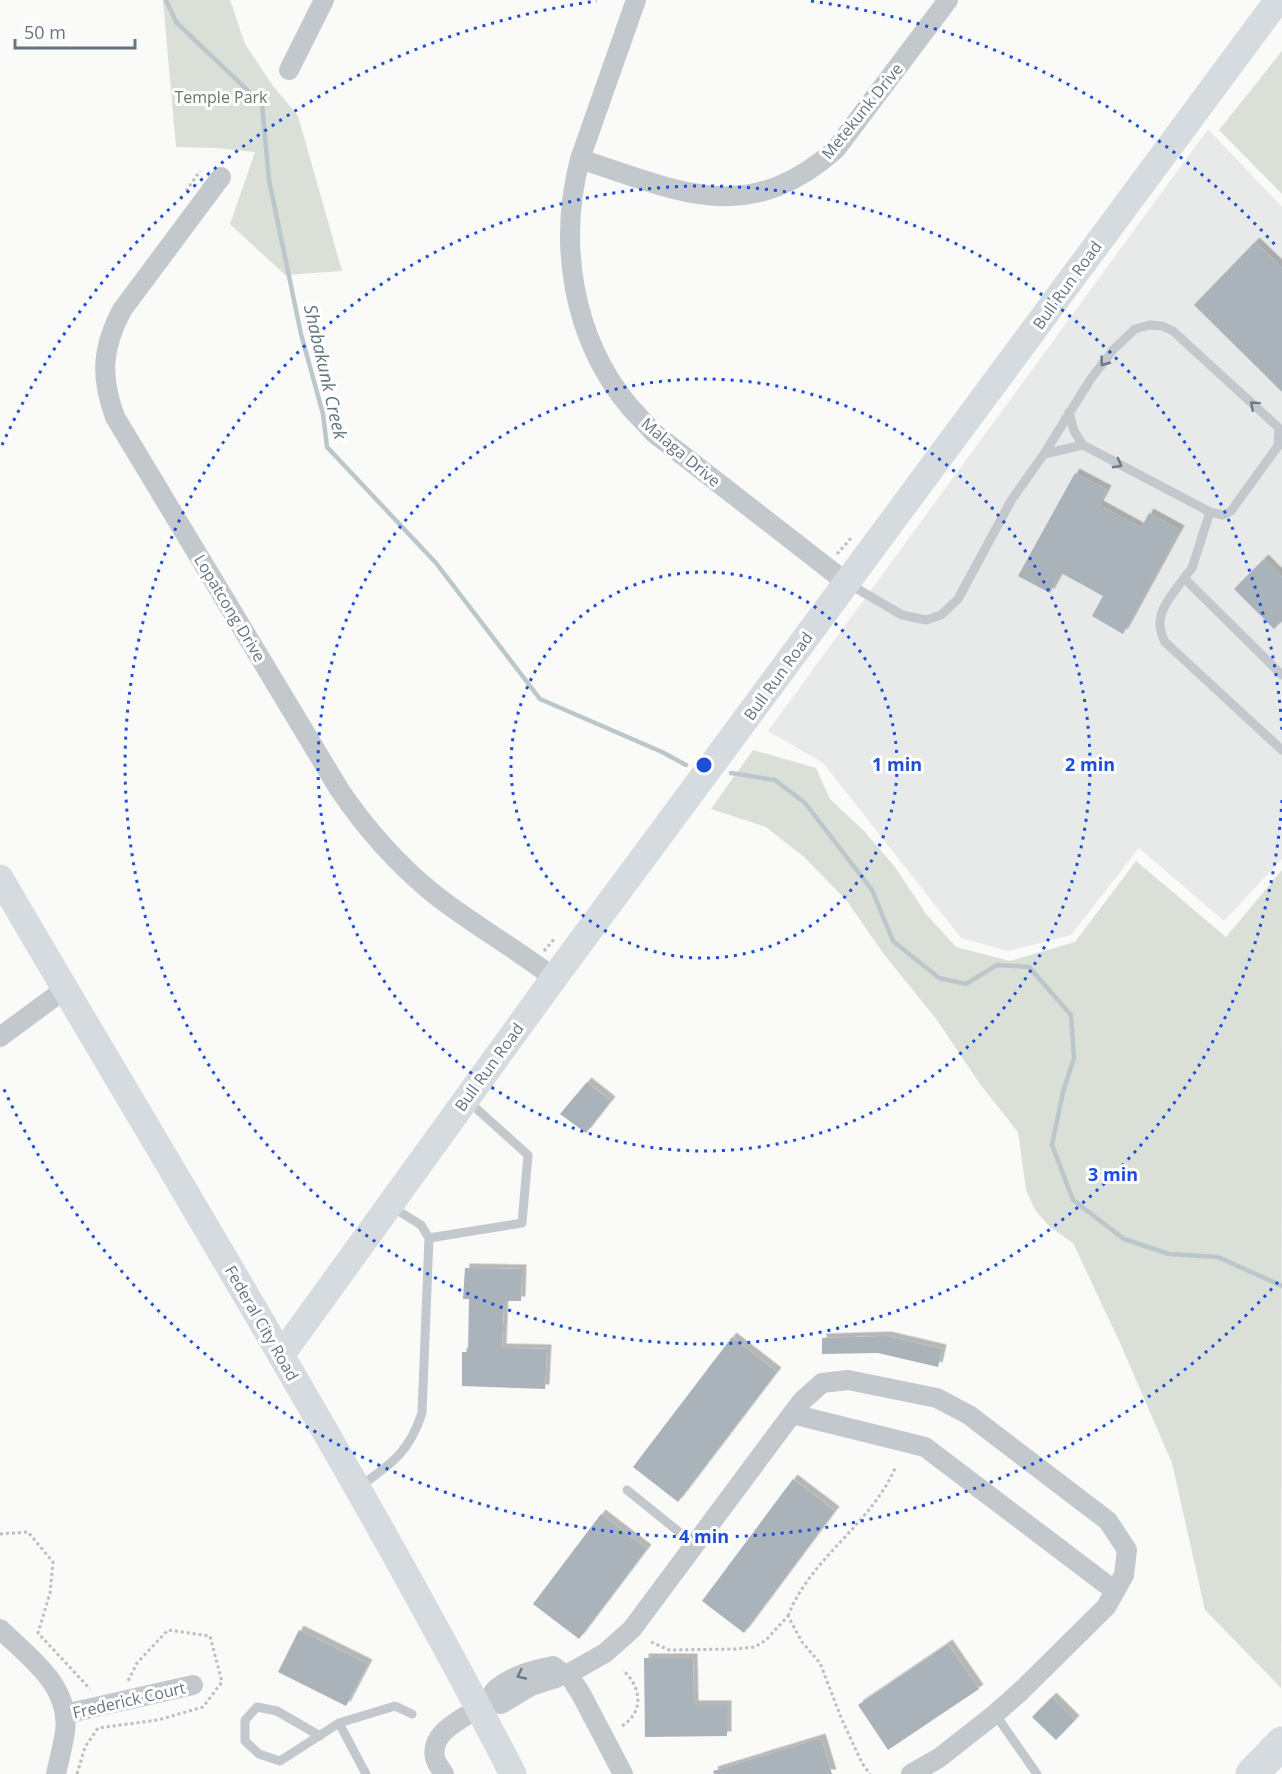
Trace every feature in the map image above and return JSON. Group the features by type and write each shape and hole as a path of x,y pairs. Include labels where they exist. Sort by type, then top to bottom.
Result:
{"highway":[{"path":"1252,1774 1282,1743"}],"street":[{"path":"289,70 324,0"},
{"name":"Malaga Drive","path":"636,0 574,182 569,248 573,281 582,318 594,349 610,378 628,405 654,433 847,583"},
{"name":"Metekunk Drive","path":"580,159 700,195 722,197 747,195 771,189 796,178 817,165 836,149 948,0"},
{"name":"Bull Run Road","path":"282,1354 465,1099 545,971 847,583 1278,0"},
{"name":"Lopatcong Drive","path":"221,177 122,310 112,329 106,349 104,374 107,395 115,417 358,817 404,869 436,896 545,971"},
{"name":"Federal City Road","path":"0,878 282,1354 357,1489 484,1705 513,1774"},
{"path":"0,1036 65,989"},
{"path":"444,1774 435,1759 435,1750 439,1740 452,1723 484,1705 501,1704 531,1686 556,1678 605,1653 632,1629 802,1401 822,1383 848,1380 937,1398 969,1414 1108,1521 1127,1550 1124,1575 1106,1607 1022,1691 939,1758 911,1774"},
{"path":"792,1414 925,1447 1115,1591"},
{"path":"0,1629 49,1677 58,1691 65,1714 65,1731 56,1774"},
{"path":"564,1673 581,1694 623,1774"},
{"name":"Frederick Court","path":"65,1714 193,1685"}],"lane":[{"path":"847,583 902,615 926,620 942,615 958,599 1012,499 1044,454 1069,412 1113,350 1135,329 1149,325 1162,326 1173,331 1280,428 1278,446 1231,511 1223,515 1210,512 1083,445 1074,431 1069,412"},
{"path":"1044,454 1083,445"},
{"path":"1210,512 1192,568 1162,611 1159,620 1161,634 1165,642 1282,750"},
{"path":"1184,578 1282,675"},
{"path":"429,1238 522,1223 528,1155 465,1099"},
{"path":"357,1489 392,1463 407,1448 417,1430 422,1413 429,1238 421,1225 389,1205"},
{"path":"627,1490 694,1544"},
{"path":"320,1736 277,1711 257,1707 245,1720 245,1741 260,1754 280,1761 320,1736 339,1723 395,1706 412,1714"},
{"path":"995,1714 1037,1774"},
{"path":"339,1723 366,1774"}],"path":[{"path":"180,200 200,171"},
{"path":"826,566 856,534"},
{"path":"545,971 560,933"},
{"path":"651,1642 669,1650 736,1649 755,1647 766,1640 788,1616 797,1595 885,1489 896,1466"},
{"path":"0,1534 28,1532 53,1562 50,1593 38,1633 89,1689 99,1688"},
{"path":"788,1616 802,1642 820,1663 842,1720 862,1763 870,1774"},
{"path":"77,1774 85,1747 98,1728 158,1720 203,1707 222,1682 210,1636 168,1630 137,1663 128,1683"},
{"path":"622,1726 633,1718 637,1709 637,1687 623,1670"}],"shaded area":[{"path":"1208,129 1282,207 1282,859 1224,921 1139,848 1071,935 1008,951 961,938 823,763 768,731"}],"green space":[{"name":"Temple Park","path":"163,0 230,0 245,44 273,86 298,116 342,271 285,275 230,224 255,152 176,147"},
{"path":"1282,51 1282,194 1219,130"},
{"path":"753,750 816,768 830,799 864,831 895,867 926,914 956,947 1010,961 1075,942 1136,861 1226,937 1282,870 1281,1688 1205,1610 1172,1463 1121,1345 1073,1243 1050,1227 1035,1210 1026,1190 1018,1132 980,1084 937,1020 883,953 847,901 804,857 766,827 711,809"}],"building":[{"path":"1255,242 1282,268 1282,392 1194,305"},
{"path":"1075,473 1107,490 1099,505 1141,528 1149,513 1180,530 1123,634 1092,616 1103,596 1061,573 1050,593 1018,576"},
{"path":"1264,559 1282,577 1282,621 1274,629 1234,589"},
{"path":"587,1082 611,1101 586,1133 560,1114"},
{"path":"465,1268 522,1269 521,1301 504,1301 502,1348 547,1349 545,1389 462,1386 462,1352 468,1352 469,1299 463,1299"},
{"path":"887,1336 942,1349 938,1367 878,1353 822,1354 822,1338"},
{"path":"732,1337 777,1372 678,1502 633,1467"},
{"path":"793,1479 835,1511 744,1633 702,1601"},
{"path":"601,1514 647,1549 579,1639 533,1604"},
{"path":"299,1630 368,1664 346,1706 278,1672"},
{"path":"948,1644 979,1689 888,1750 858,1705"},
{"path":"644,1658 693,1658 694,1705 727,1705 727,1736 645,1737"},
{"path":"1052,1697 1075,1720 1056,1740 1032,1717"},
{"path":"821,1738 832,1774 714,1774 713,1771"}],"waterway":[{"name":"Shabakunk Creek","path":"166,0 176,22 262,104 269,180 301,334 323,414 327,447 436,563 540,699 662,752 686,765"},
{"name":"Shabakunk Creek","path":"731,773 775,780 805,803 872,890 893,941 939,978 966,984 997,965 1029,967 1071,1015 1074,1058 1063,1092 1052,1145 1073,1200 1124,1239 1169,1254 1218,1257 1282,1286"}]}
